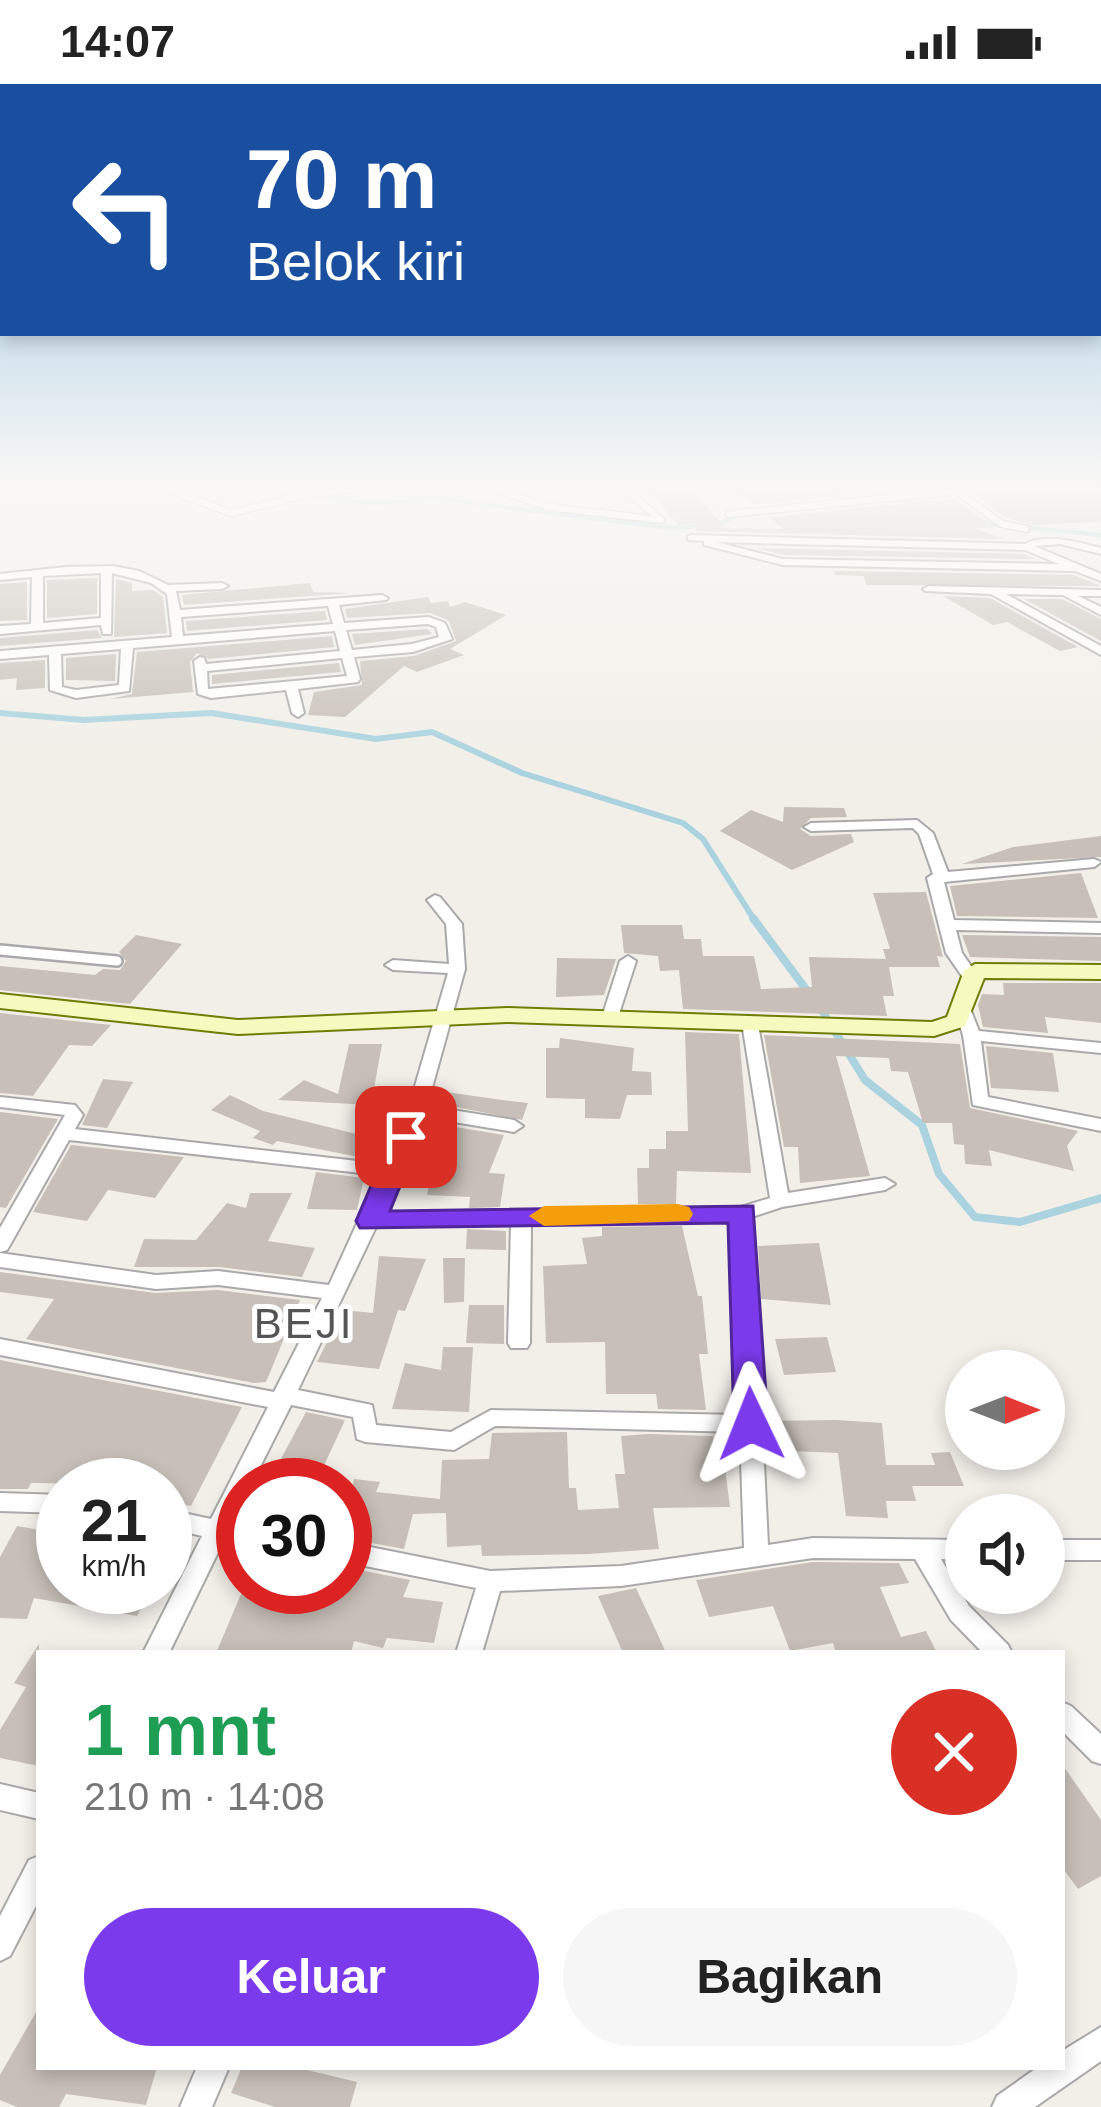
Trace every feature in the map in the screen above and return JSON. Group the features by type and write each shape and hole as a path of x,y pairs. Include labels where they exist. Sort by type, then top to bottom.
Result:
{"street":[{"path":"37,627 38,579"},
{"path":"106,579 106,646"},
{"path":"150,579 167,588 222,586"},
{"path":"167,588 178,640"},
{"path":"929,589 1101,593"},
{"path":"992,590 1101,651"},
{"path":"1062,592 1101,612"},
{"path":"176,614 382,598"},
{"path":"197,639 207,694 354,680 351,654 332,602"},
{"path":"0,655 429,620 441,625 446,639 351,654 201,668"},
{"path":"0,630 107,621"},
{"path":"55,650 56,690 76,694 125,688 127,645"},
{"path":"291,688 298,713"},
{"path":"812,827 917,824 926,833 941,874"},
{"path":"941,874 1094,862"},
{"path":"941,874 934,884 958,965 970,976"},
{"path":"251,1458 371,1221 417,1110 457,969 454,924 435,899"},
{"path":"946,925 1101,928"},
{"path":"610,1017 628,961"},
{"path":"393,965 457,969"},
{"path":"970,976 983,969 1101,972"},
{"path":"0,1001 238,1028 440,1018 610,1017 934,1030 957,1021 970,976"},
{"path":"963,1011 972,1034 979,1101 1101,1126"},
{"path":"751,1023 780,1201"},
{"path":"972,1034 1101,1048"},
{"path":"0,1102 74,1111 0,1245"},
{"path":"417,1110 514,1126"},
{"path":"64,1134 393,1172"},
{"path":"371,1221 742,1213 780,1201 885,1184"},
{"path":"742,1213 756,1556"},
{"path":"519,1343 520,1216"},
{"path":"0,1260 157,1282 218,1278 336,1293"},
{"path":"0,1347 364,1411 365,1433 449,1442 491,1418 751,1424"},
{"path":"0,1502 36,1503"},
{"path":"157,1650 216,1530 192,1524"},
{"path":"372,1557 490,1581 621,1576 813,1548 945,1549"},
{"path":"921,1548 960,1613 996,1650"},
{"path":"1065,1550 1101,1550"},
{"path":"470,1650 490,1581"},
{"path":"1065,1717 1101,1752"},
{"path":"0,1797 36,1805"},
{"path":"0,1946 36,1876"},
{"path":"1065,2067 1101,2042"},
{"path":"196,2107 212,2070"},
{"path":"1008,2107 1061,2070"}],"lane":[{"path":"0,950 117,961"}],"building":[{"path":"97,579 97,614 47,618 47,580"},
{"path":"116,579 132,583 132,591 153,590 163,597 167,633 114,637"},
{"path":"865,579 1085,579 1101,586 866,585"},
{"path":"27,582 27,620 0,621 0,584"},
{"path":"310,583 313,592 352,593 184,605 182,595"},
{"path":"943,596 990,598 1078,647 1060,651 1007,622 993,625"},
{"path":"428,597 431,603 448,601 450,607 465,602 506,615 450,649 464,655 417,672 404,666 345,717 308,715 314,692 362,685 360,661 414,656 456,641 449,621 431,613 347,618 345,609"},
{"path":"1024,599 1062,599 1101,619 1101,641"},
{"path":"325,611 327,620 187,631 186,621"},
{"path":"427,629 433,634 355,645 352,634"},
{"path":"97,630 102,638 0,646 0,638"},
{"path":"332,636 334,647 209,659 197,653 190,662 193,692 110,699 132,694 137,652"},
{"path":"116,654 115,681 66,680 66,658"},
{"path":"45,660 45,688 16,690 17,678 0,680 0,663"},
{"path":"339,663 341,672 212,684 212,675"},
{"path":"784,807 844,808 847,817 811,818 800,829 811,836 851,834 854,842 792,870 720,831 751,810 783,822"},
{"path":"1101,836 1101,857 962,864 1013,847"},
{"path":"1081,873 1098,918 957,916 950,886"},
{"path":"926,892 943,957 937,956 940,967 889,967 894,996 883,996 887,1016 683,1009 679,970 660,971 658,956 624,953 621,925 682,925 684,939 701,939 703,956 754,956 761,989 812,987 809,957 886,959 883,949 890,949 873,893"},
{"path":"136,935 182,944 130,1004 0,990 0,966 95,975 103,969 120,970 126,961 119,952"},
{"path":"962,935 1101,937 1101,961 970,957"},
{"path":"557,958 616,959 604,995 556,997"},
{"path":"1003,983 1101,983 1101,1023 1045,1017 1048,1033 983,1027 978,1005 982,994 1004,995"},
{"path":"0,1013 111,1025 92,1046 69,1045 33,1096 0,1093"},
{"path":"685,1032 739,1034 751,1173 677,1171 676,1204 638,1204 637,1168 649,1168 649,1149 666,1149 666,1131 688,1131"},
{"path":"764,1035 960,1044 970,1108 1078,1131 1067,1146 1074,1171 989,1150 992,1166 965,1164 964,1145 954,1144 952,1123 923,1123 908,1072 891,1071 889,1058 836,1056 870,1176 800,1183 798,1147 784,1147"},
{"path":"560,1038 634,1048 632,1071 651,1072 652,1095 627,1095 620,1119 585,1118 585,1099 546,1098 546,1048 559,1048"},
{"path":"349,1044 382,1044 371,1105 278,1100 304,1080 338,1094"},
{"path":"986,1046 1053,1053 1059,1092 991,1088"},
{"path":"103,1079 133,1082 107,1128 82,1125"},
{"path":"446,1092 528,1103 522,1120 441,1104"},
{"path":"230,1095 263,1111 373,1138 359,1157 277,1141 273,1145 253,1138 260,1131 211,1110"},
{"path":"0,1112 58,1119 6,1208 0,1207"},
{"path":"426,1122 504,1135 489,1173 505,1174 500,1207 469,1208 470,1197 427,1195 433,1166 410,1164"},
{"path":"71,1145 184,1157 155,1198 108,1190 87,1221 33,1212"},
{"path":"316,1172 364,1178 357,1210 307,1209"},
{"path":"250,1193 292,1193 268,1241 315,1248 302,1277 219,1267 134,1267 144,1239 196,1240 227,1203 246,1208"},
{"path":"682,1226 698,1296 702,1296 708,1354 699,1354 706,1410 658,1409 656,1394 606,1394 605,1342 546,1343 543,1266 587,1264 582,1238 602,1236 602,1227"},
{"path":"467,1229 506,1231 506,1250 466,1249"},
{"path":"819,1243 831,1305 761,1299 758,1246"},
{"path":"379,1256 426,1259 405,1311 398,1310 379,1369 317,1362 343,1310 373,1313"},
{"path":"443,1258 465,1258 464,1302 444,1303"},
{"path":"0,1272 155,1293 218,1290 300,1300 266,1382 254,1383 26,1339 54,1299 0,1292"},
{"path":"469,1305 504,1305 504,1344 466,1343"},
{"path":"827,1337 836,1372 784,1375 775,1339"},
{"path":"443,1347 473,1347 469,1412 392,1409 405,1363 441,1370"},
{"path":"0,1360 242,1407 192,1504 192,1458 36,1458 36,1483 28,1489 0,1489"},
{"path":"306,1412 345,1420 327,1458 281,1458"},
{"path":"768,1421 882,1423 886,1465 935,1465 931,1453 945,1452 945,1470 957,1470 964,1486 912,1486 916,1501 886,1501 888,1518 846,1516 838,1453 770,1450"},
{"path":"567,1432 569,1488 576,1488 578,1510 619,1508 615,1474 625,1474 621,1436 713,1436 715,1461 724,1461 730,1507 653,1508 659,1549 482,1556 481,1545 447,1547 446,1513 413,1514 404,1549 372,1543 372,1481 380,1482 376,1492 440,1499 442,1460 489,1459 492,1433"},
{"path":"17,1526 36,1529 36,1598 27,1619 0,1618 0,1557"},
{"path":"813,1562 899,1563 909,1583 880,1587 901,1637 926,1631 936,1650 835,1650 833,1643 790,1650 773,1606 709,1617 696,1580"},
{"path":"372,1572 410,1580 403,1597 443,1602 434,1643 387,1638 383,1648 354,1641 352,1650 217,1650 233,1614 372,1614"},
{"path":"636,1588 665,1650 622,1650 598,1596"},
{"path":"39,1644 36,1765 0,1758 0,1730 26,1687 14,1683"},
{"path":"1065,1768 1101,1820 1101,1876 1078,1889 1065,1871"},
{"path":"36,2012 36,2070 156,2070 146,2105 66,2094 59,2107 17,2107 0,2100 0,2075"},
{"path":"241,2070 307,2070 357,2082 350,2107 275,2107 231,2093"}],"waterway":[{"path":"0,713 84,720 211,713 376,739 432,732 522,773 683,823 703,839 754,919"},
{"path":"754,919 808,992"},
{"path":"821,1009 865,1080 922,1125 939,1174 975,1217 1020,1222 1101,1198"}],"slow traffic":[{"path":"544,1216 678,1214"}],"district":[{"name":"BEJI","path":"304,1323"}],"route":[{"path":"406,1137 371,1221 742,1213 751,1424"}]}
